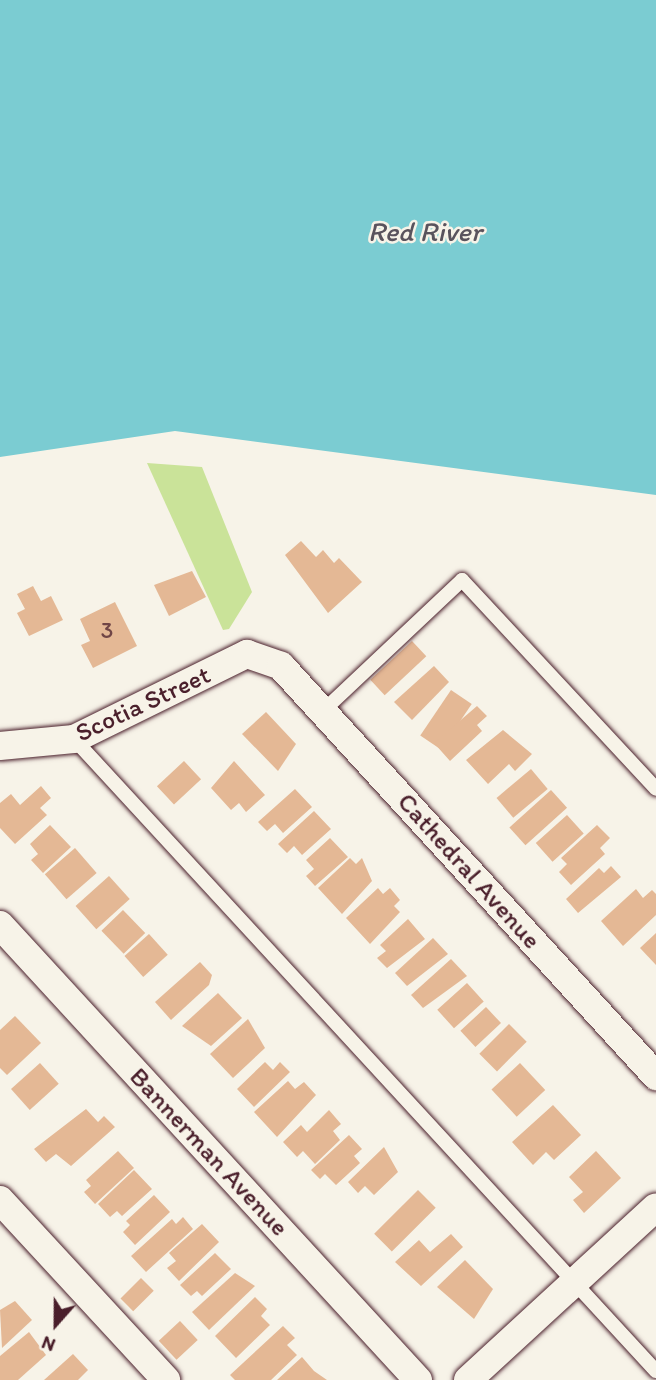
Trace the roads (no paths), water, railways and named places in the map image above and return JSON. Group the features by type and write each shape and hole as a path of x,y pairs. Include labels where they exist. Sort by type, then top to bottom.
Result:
{"street":[{"name":"Scotia Street","path":"0,746 74,739 247,654 281,666"},
{"name":"Cathedral Avenue","path":"281,666 656,1076"},
{"name":"Bannerman Avenue","path":"0,925 418,1380"},
{"path":"0,1200 166,1380"},
{"path":"468,1380 656,1207"}],"lane":[{"path":"323,711 462,580 656,789"},
{"path":"74,739 656,1371"}],"water":[{"name":"Red River","path":"0,0 656,0 656,495 175,431 0,457"}]}
